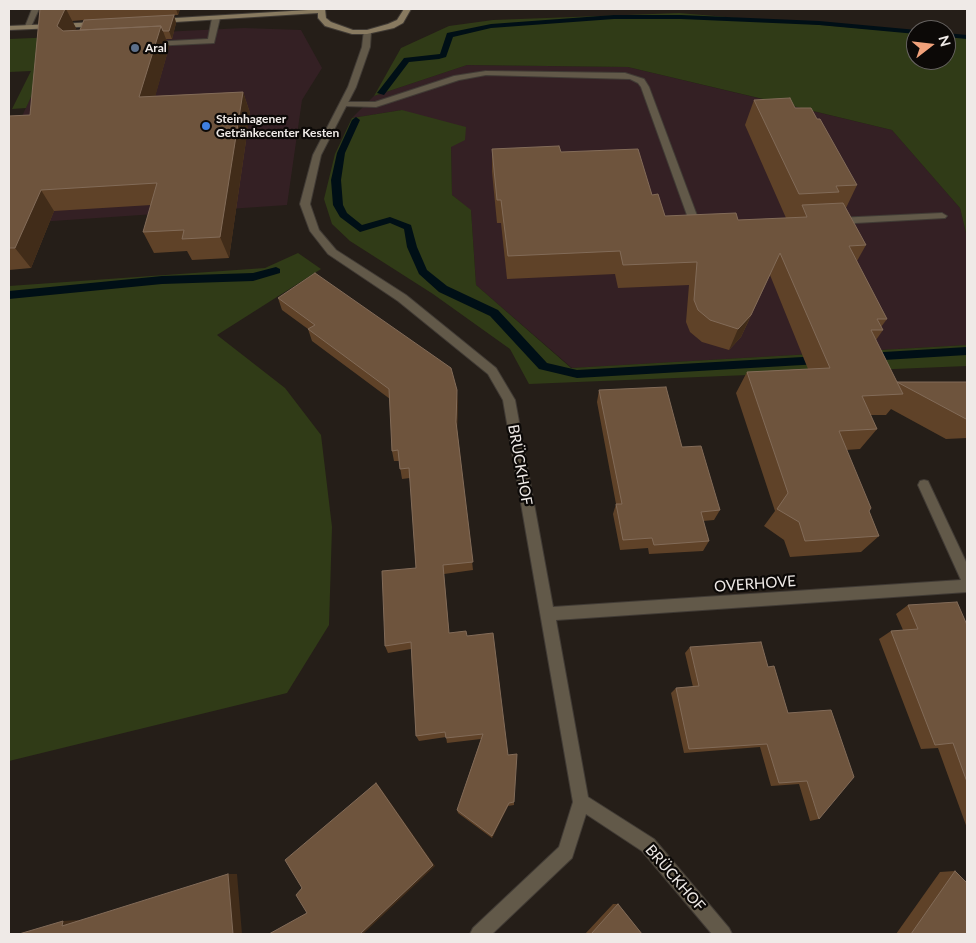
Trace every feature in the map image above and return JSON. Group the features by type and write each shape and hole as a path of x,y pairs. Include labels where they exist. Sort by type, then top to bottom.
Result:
{"street":[{"path":"26,28 35,9"},
{"path":"152,21 322,10 322,18 338,29 367,32 391,26 400,21 408,9"},
{"path":"139,44 211,40 216,18"},
{"path":"9,28 103,24"},
{"path":"80,32 83,25"},
{"name":"BRÜCKHOF","path":"367,32 366,47 344,104 317,155 305,204 315,231 332,252 402,298 492,371 509,400 581,802 648,845 723,934"},
{"path":"344,104 376,105 457,78 479,74 625,75 634,77 641,81 645,87 695,229 705,228"},
{"path":"823,222 942,216"},
{"path":"924,485 967,578"},
{"name":"OVERHOVE","path":"546,614 967,586"},
{"path":"479,934 566,852 581,802"}],"shaded area":[{"path":"244,28 301,30 322,68 302,100 287,205 9,224 9,145 58,37"},
{"path":"467,65 628,67 892,130 960,208 967,237 967,345 572,368 476,285 471,211 452,195 451,147 402,110 352,118 374,96"}],"green space":[{"path":"679,13 906,32 906,70 956,70 956,37 967,38 967,237 960,208 892,130 759,98 628,67 467,65 374,96 401,48 449,26 493,20"},
{"path":"58,37 26,108 12,109 31,71 9,72 9,39"},
{"path":"402,110 466,127 465,140 451,147 452,195 471,210 476,285 571,368 967,345 967,366 529,384 510,349 433,294 350,241 332,224 324,199 335,154 352,118"},
{"path":"298,253 321,269 217,335 285,388 321,435 332,527 329,625 287,693 9,761 9,286 265,268"}],"building":[{"path":"40,9 65,9 57,26 63,31 161,26 139,97 243,92 220,237 182,239 184,230 143,232 157,183 41,190 15,248 9,248 9,116 30,115"},
{"path":"174,15 169,31 163,31 161,26 80,30 84,20"},
{"path":"790,98 795,108 811,108 817,119 820,119 857,185 836,186 839,192 799,194 754,100"},
{"path":"559,146 561,152 638,149 652,195 658,194 665,216 736,213 738,220 807,217 802,205 843,203 866,245 849,246 887,319 877,319 883,330 871,330 903,394 862,396 877,429 839,431 871,508 869,511 879,536 805,541 799,522 777,509 788,493 747,372 830,368 780,253 751,315 738,329 710,320 698,310 694,300 697,262 623,265 620,251 508,256 501,200 497,200 492,149"},
{"path":"315,273 451,368 457,390 456,422 473,562 443,565 449,633 466,631 467,636 493,633 508,755 517,754 514,802 509,803 492,836 457,810 483,734 446,738 445,732 416,736 411,642 385,646 382,571 416,568 409,468 400,469 398,450 392,451 389,389 308,329 315,325 278,298"},
{"path":"897,382 967,382 967,419 966,419"},
{"path":"666,387 682,447 701,446 720,510 701,512 709,541 654,545 652,538 623,540 616,504 622,504 599,390"},
{"path":"957,602 967,625 967,782 953,743 935,745 891,631 918,629 908,605"},
{"path":"761,642 768,667 774,666 788,713 831,710 854,777 819,819 807,781 779,783 767,744 689,749 676,688 699,686 690,647"},
{"path":"376,783 433,865 360,934 269,934 307,913 296,895 302,888 285,860"},
{"path":"955,871 967,883 967,934 911,934"},
{"path":"228,874 233,934 19,934 63,921 62,926"},
{"path":"618,904 642,934 591,934"}],"waterway":[{"path":"381,93 407,60 439,57 443,55 450,35 491,26 614,17 681,17 819,23 906,31"},
{"path":"956,36 967,37"},
{"path":"356,120 341,153 336,180 338,205 343,215 360,229 390,220 408,227 412,247 423,272 443,289 494,313 543,366 577,374 820,360"},
{"path":"9,295 162,280 253,277 276,271"},
{"path":"867,357 967,351"}],"place":[{"name":"Aral","path":"135,48"},
{"name":"Steinhagener Getränkecenter Kesten","path":"206,126"}]}
